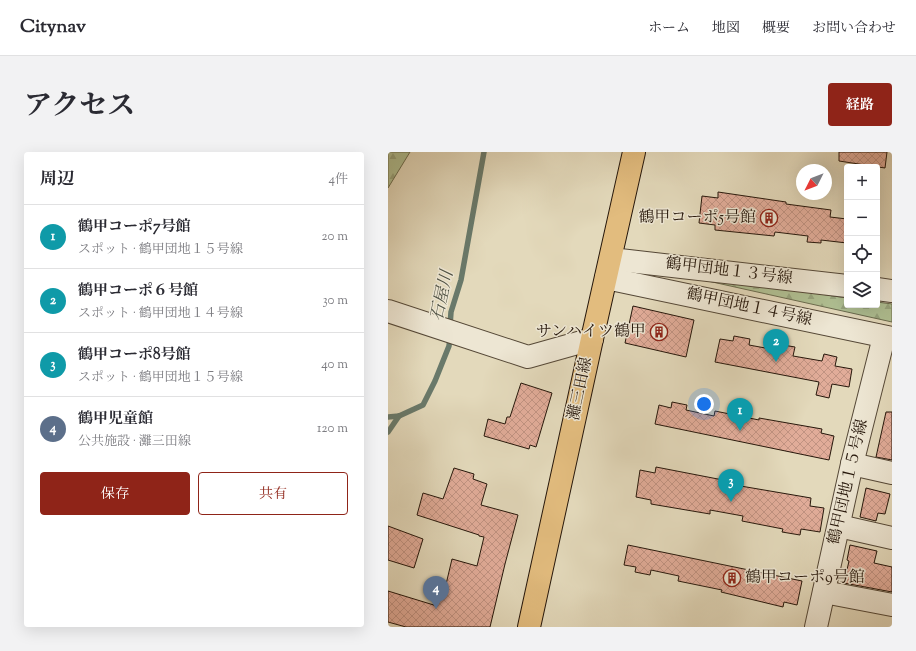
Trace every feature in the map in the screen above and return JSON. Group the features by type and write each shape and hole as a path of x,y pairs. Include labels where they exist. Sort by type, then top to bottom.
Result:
{"main road":[{"name":"灘三田線","path":"529,627 634,152"}],"street":[{"name":"鶴甲団地１３号線","path":"608,268 844,286"},
{"name":"鶴甲団地１４号線","path":"608,268 888,338"},
{"path":"880,290 892,291"},
{"path":"388,311 528,357 592,339"},
{"name":"鶴甲団地１５号線","path":"816,627 852,464 888,338"},
{"path":"852,464 892,473"},
{"path":"839,526 892,538"},
{"path":"824,592 892,605"}],"green space":[{"path":"388,152 410,152 388,188"},
{"path":"654,269 844,298 844,308 880,308 880,302 892,304 892,322"}],"building":[{"path":"839,152 887,152 885,168 880,167 880,164 859,164 839,161"},
{"name":"鶴甲コーポ5号館","path":"718,192 831,210 830,217 844,219 844,243 821,240 821,243 807,242 808,236 775,232 774,236 715,230 715,225 699,223 702,196 718,198"},
{"name":"サンハイツ鶴甲","path":"633,306 694,320 686,357 625,343"},
{"path":"734,336 750,339 749,345 776,350 777,344 795,347 793,356 822,361 824,354 837,357 835,366 852,369 849,387 832,384 829,398 816,395 819,382 715,362 720,339 733,341"},
{"path":"521,383 552,393 536,447 530,445 529,449 484,436 488,419 505,424 507,417 510,417"},
{"path":"672,402 687,405 686,410 714,416 715,411 759,420 759,418 822,429 821,433 834,436 829,460 655,424 659,405 671,408"},
{"path":"886,412 892,412 892,460 876,457"},
{"path":"656,467 723,480 723,483 811,498 810,506 824,508 820,532 801,529 800,535 782,532 783,529 742,521 743,516 710,510 710,514 651,504 651,500 636,497 640,470 655,473"},
{"path":"454,468 474,474 473,479 487,484 481,505 518,515 490,627 406,627 388,622 388,591 437,606 440,596 443,597 452,559 477,566 484,537 417,515 423,493 443,499"},
{"path":"866,488 890,494 885,514 878,513 876,521 860,517"},
{"path":"388,526 423,539 414,568 388,560"},
{"name":"鶴甲コーポ9号館","path":"628,545 802,581 797,605 784,602 783,607 721,592 722,590 678,581 679,576 651,570 650,575 635,572 636,567 624,565"},
{"path":"850,545 877,551 874,563 892,567 892,592 844,583 849,561 847,560"}],"waterway":[{"name":"石屋川","path":"450,326 451,312 461,280 484,152"},
{"name":"石屋川","path":"388,417 399,416 423,405 435,381 449,346 450,337"},
{"path":"388,432 399,416"}],"place":[{"name":"鶴甲コーポ5号館","path":"769,218"},
{"name":"サンハイツ鶴甲","path":"659,332"},
{"name":"鶴甲コーポ６号館","path":"776,362"},
{"name":"鶴甲コーポ7号館","path":"740,431"},
{"name":"鶴甲コーポ8号館","path":"731,502"},
{"name":"鶴甲コーポ9号館","path":"732,578"},
{"name":"鶴甲児童館","path":"436,609"}]}
